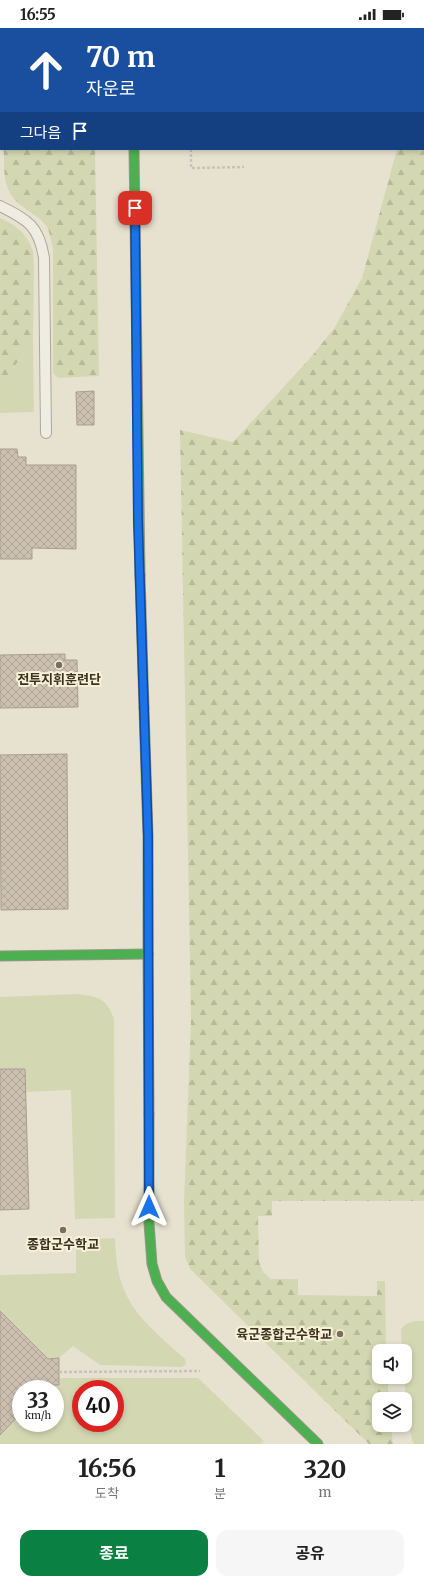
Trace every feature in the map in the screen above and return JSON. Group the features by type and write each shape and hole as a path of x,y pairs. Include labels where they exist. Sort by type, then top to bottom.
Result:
{"street":[{"path":"134,150 138,522 147,813 149,1223 152,1264 156,1281 166,1297 318,1444"},
{"path":"0,956 148,954"}],"lane":[{"path":"0,206 19,215 32,226 39,235 42,245 44,258 46,433"}],"path":[{"path":"191,150 192,168 244,167"},
{"path":"59,1372 200,1371"}],"green space":[{"path":"4,150 95,150 99,376 58,378 53,373 53,248 50,234 43,222 17,202 9,191 4,165"},
{"path":"397,150 424,150 424,1201 272,1201 272,1216 258,1216 259,1262 263,1272 271,1279 298,1279 298,1295 377,1296 377,1281 385,1281 386,1344 372,1344 372,1384 388,1384 388,1392 372,1392 372,1432 392,1432 393,1444 369,1444 190,1269 185,1257 184,1202 191,1019 180,430 233,442 312,356 335,327 362,278"},
{"path":"0,218 12,224 22,232 29,242 33,251 34,269 33,341 0,386"},
{"path":"33,341 34,412 0,413 0,386"},
{"path":"75,994 100,999 108,1007 114,1020 115,1218 75,1219 71,1090 25,1092 25,1069 0,1069 0,997"},
{"path":"115,1238 116,1260 125,1293 131,1304 147,1324 185,1359 186,1364 182,1367 100,1365 73,1346 59,1358 48,1359 0,1311 0,1275 76,1273 76,1240"},
{"path":"415,1321 424,1321 424,1444 414,1444 411,1432 412,1432 412,1392 405,1392 405,1384 412,1384 412,1344 402,1344 401,1329 406,1324"},
{"path":"59,1378 198,1378 264,1441 260,1444 0,1444 0,1435 12,1422 12,1432 64,1432 64,1380 59,1380"}],"building":[{"path":"94,391 94,425 77,425 76,392"},
{"path":"0,449 17,449 18,457 26,457 26,465 76,465 76,549 32,548 32,559 0,559"},
{"path":"65,654 65,660 77,660 78,707 0,708 0,655"},
{"path":"67,754 68,909 1,910 0,755"},
{"path":"0,1069 25,1069 29,1209 0,1210"},
{"path":"0,1311 48,1359 59,1358 59,1380 12,1380 12,1422 0,1435"}],"traffic: fast":[{"path":"134,150 140,575"},
{"path":"144,708 148,836 148,954"},
{"path":"0,956 148,954"},
{"path":"149,1114 149,1223 152,1264 157,1281 166,1297 318,1444"}],"traffic: slow":[{"path":"148,954 149,1114"}],"traffic: jam":[{"path":"140,575 144,708"}],"place":[{"name":"전투지휘훈련단","path":"59,665"},
{"name":"종합군수학교","path":"63,1230"},
{"name":"육군종합군수학교","path":"340,1334"}],"route":[{"path":"135,208 138,522 148,836 149,1207"}]}
